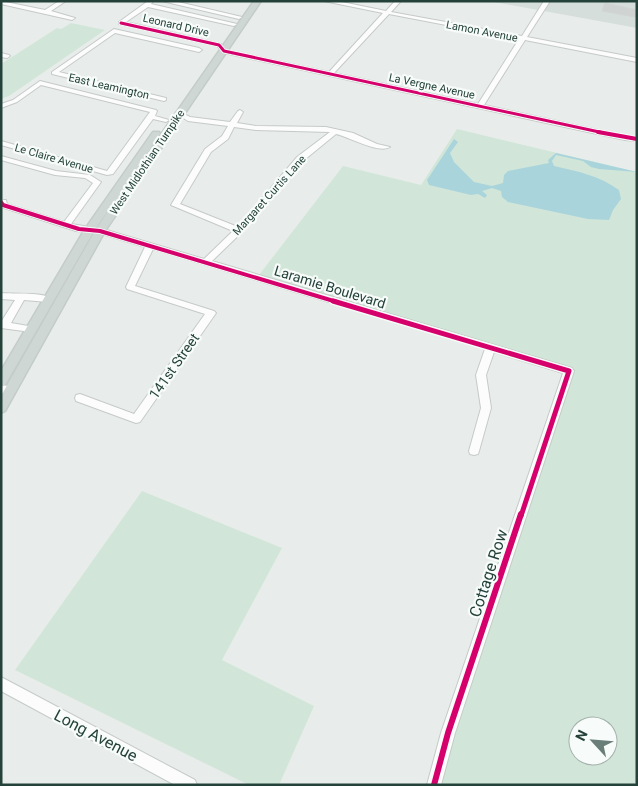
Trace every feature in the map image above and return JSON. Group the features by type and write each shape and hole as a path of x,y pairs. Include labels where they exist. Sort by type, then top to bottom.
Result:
{"main road":[{"name":"West Midlothian Turnpike","path":"1,408 5,387 48,298 92,229 174,119 250,1"},
{"name":"West Midlothian Turnpike","path":"174,119 221,48 258,1"},
{"name":"West Midlothian Turnpike","path":"5,387 92,229"}],"street":[{"path":"46,12 62,1"},
{"path":"165,1 239,17"},
{"name":"Lamon Avenue","path":"327,1 637,60"},
{"path":"330,74 398,1"},
{"path":"480,106 547,1"},
{"path":"1,2 72,18"},
{"path":"149,3 234,24"},
{"name":"Leonard Drive","path":"149,3 120,23 221,48"},
{"name":"East Leamington","path":"164,99 54,73 114,31 200,50"},
{"name":"La Vergne Avenue","path":"221,48 330,74 625,138 637,139"},
{"path":"1,106 15,101 40,83 154,111 151,118 264,129 316,128 335,131 376,146 386,146"},
{"path":"239,230 175,205 208,152 223,140 240,112"},
{"name":"Le Claire Avenue","path":"1,143 107,173 110,172 151,118"},
{"name":"Margaret Curtis Lane","path":"209,264 238,234 239,230 300,159 308,151 328,140 335,131"},
{"path":"1,158 57,173 95,180 97,182 68,223"},
{"name":"Laramie Boulevard","path":"2,202 3,205 68,223 80,229 92,229 569,371"},
{"name":"141st Street","path":"80,398 136,418 211,313 130,287 150,246"},
{"path":"1,296 48,298"},
{"path":"22,296 3,325 32,329"},
{"path":"474,451 486,408 481,375 491,347"},
{"name":"Cottage Row","path":"434,785 448,733 569,371"},
{"name":"Long Avenue","path":"1,684 190,785"}],"shaded area":[{"path":"488,1 637,1 637,28"}],"green space":[{"path":"71,23 105,30 9,96 1,99 1,64 57,28 61,29"},
{"path":"457,129 637,172 637,785 438,785 454,728 572,368 259,275 343,166 421,185"},
{"path":"142,491 282,548 222,660 314,706 279,785 249,785 15,670"}],"water":[{"path":"454,139 458,142 450,153 454,162 474,182 492,186 503,183 504,175 508,171 549,163 548,160 556,153 637,172 599,169 591,167 583,161 556,155 552,161 554,166 580,172 612,185 619,190 621,199 609,220 588,219 508,202 502,197 501,191 492,188 482,191 487,195 485,198 478,194 471,195 429,185 427,180"}],"building":[{"path":"605,3 637,10 637,14 635,17 602,11"}],"cycle path":[{"path":"121,23 219,45 224,51 625,138 637,139"},
{"path":"1,202 3,205 79,229 100,231 569,371 448,733 434,785"}]}
